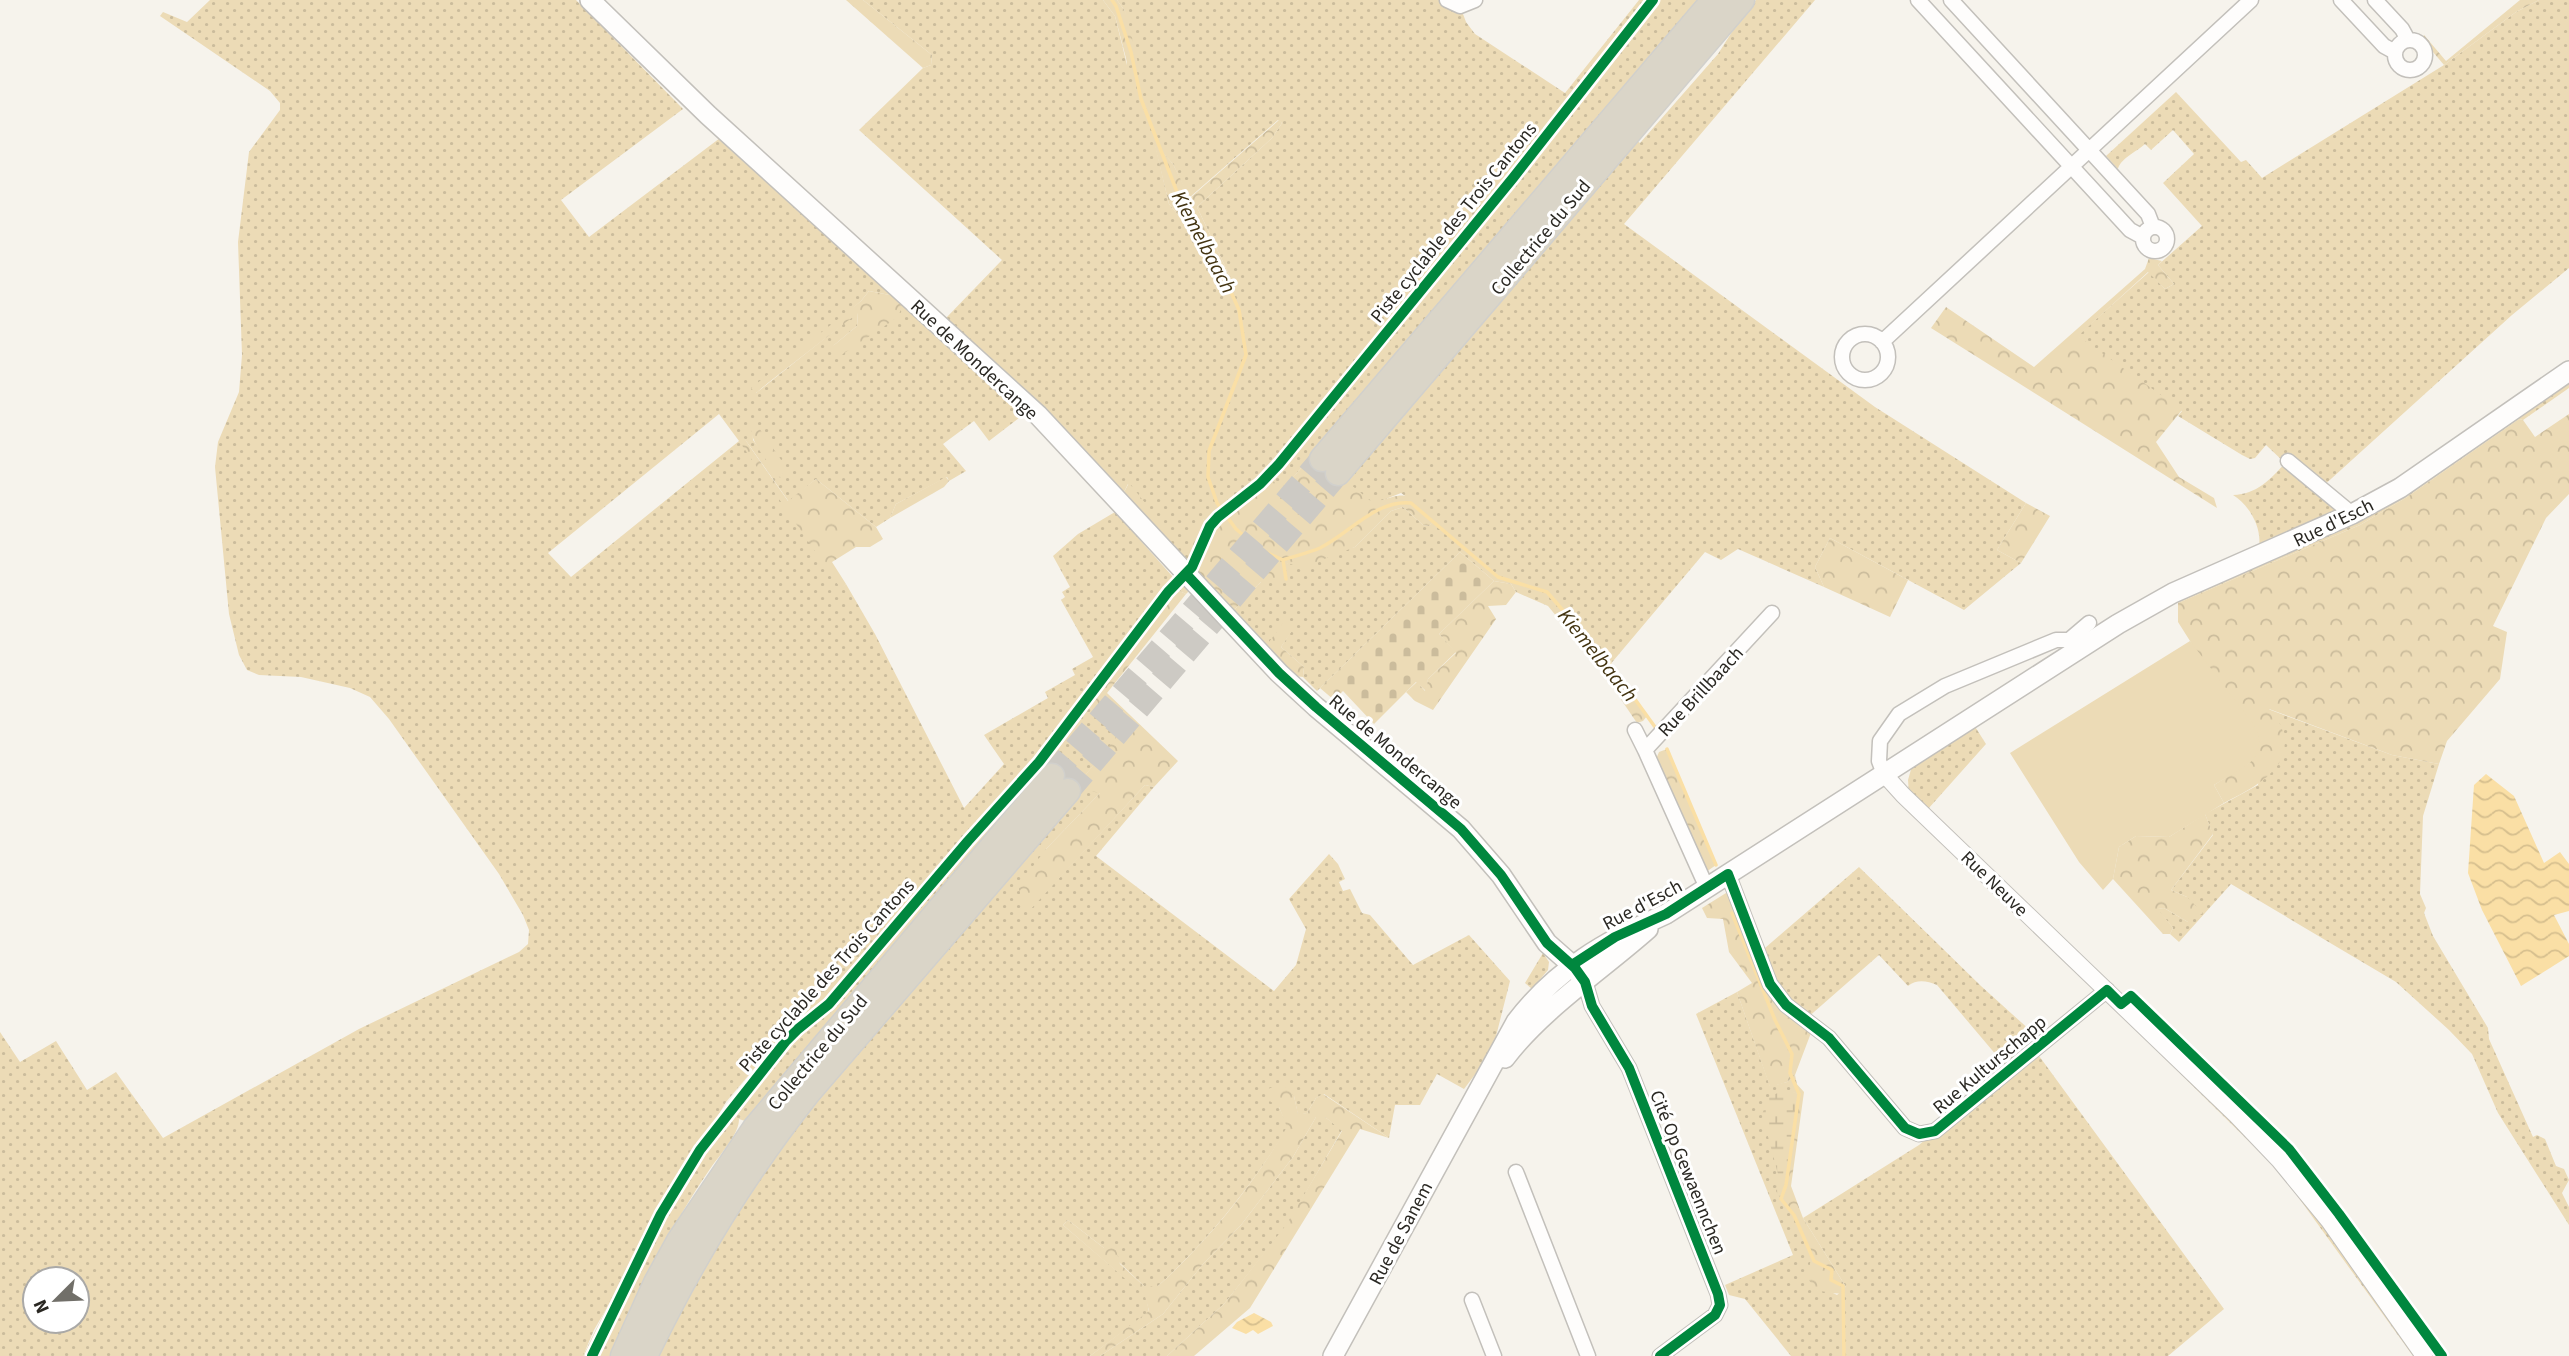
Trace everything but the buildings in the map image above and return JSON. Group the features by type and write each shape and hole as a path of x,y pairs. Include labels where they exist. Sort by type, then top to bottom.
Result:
{"highway":[{"name":"Collectrice du Sud","path":"1714,0 1330,466 1742,0"},
{"name":"Collectrice du Sud","path":"623,1356 656,1283 680,1241 755,1128 1060,784 807,1094 752,1166 698,1252 645,1356"}],"main road":[{"name":"Rue de Mondercange","path":"590,0 708,115 1038,415 1279,673 1461,829 1501,875 1578,988"},
{"name":"Rue d'Esch","path":"1578,988 1666,914 1884,774 2076,644 2173,593 2352,514 2400,488 2569,371"},
{"name":"Rue d'Esch","path":"1565,971 1615,937 1666,914"},
{"name":"Rue de Sanem","path":"1333,1356 1516,1023 1543,990 1565,971"},
{"name":"Rue de Sanem","path":"1467,1110 1518,1043 1578,988"}],"street":[{"path":"1447,0 1460,6 1475,0"},
{"path":"1918,0 2130,230 2148,232 2148,214 1951,0"},
{"path":"1882,342 2252,0"},
{"path":"2342,0 2384,46 2395,52"},
{"path":"2375,0 2402,29 2408,40"},
{"path":"2408,40 2418,42 2424,50 2424,60 2418,68 2408,71 2396,62 2395,52 2399,44 2408,40"},
{"path":"2288,461 2352,514"},
{"name":"Rue Brillbaach","path":"1707,888 1645,750 1772,613"},
{"name":"Rue d'Esch","path":"1884,774 1879,761 1880,741 1899,714 1945,686 2056,640 2076,644 2090,623"},
{"path":"1635,730 1645,750"},
{"name":"Rue Neuve","path":"1884,774 2236,1115 2279,1160 2329,1221 2424,1356"},
{"name":"Rue Kulturschapp","path":"1728,874 1770,984 1787,1005 1829,1038 1905,1128 1919,1135 1935,1131 2107,990"},
{"name":"Cité Op Gewaennchen","path":"1578,988 1592,1006 1629,1068 1718,1294 1720,1305 1715,1315 1660,1356"},
{"path":"1516,1172 1588,1356"},
{"path":"1472,1300 1494,1356"}],"green space":[{"path":"210,0 576,0 683,109 561,200 589,237 720,138 895,296 869,291 756,393 858,312 857,326 833,346 903,304 1023,415 989,441 974,421 943,444 966,471 949,481 947,477 896,504 890,518 876,527 816,479 789,502 744,438 841,588 846,584 875,634 964,808 1004,764 984,735 1048,698 1045,692 1075,675 1072,669 1093,657 1061,600 1065,597 1062,592 1070,587 1053,556 1078,534 1115,512 1173,577 1189,591 1186,594 1177,590 1087,705 1120,734 1082,779 1101,792 1046,849 1030,909 1145,785 1154,787 1096,856 1274,991 1296,965 1306,929 1289,899 1329,854 1338,864 1345,879 1339,882 1343,891 1350,889 1362,913 1370,915 1413,965 1469,935 1510,981 1492,1052 1464,1089 1437,1074 1420,1105 1395,1105 1389,1138 1324,1094 1316,1098 1307,1113 1298,1115 1294,1096 1279,1107 1288,1127 1260,1170 1211,1231 1158,1286 1144,1286 1104,1248 1068,1220 1063,1225 1146,1296 1149,1312 1090,1356 657,1356 677,1314 738,1208 1014,804 745,1121 739,1119 734,1136 697,1188 669,1235 610,1356 592,1356 660,1216 594,1330 583,1356 0,1356 0,1032 20,1062 56,1041 87,1090 116,1072 163,1138 359,1029 519,952 528,944 529,930 523,915 499,874 389,719 370,697 350,688 301,677 259,675 247,670 239,655 229,614 215,467 218,442 239,392 242,355 238,242 249,152 280,110 280,103 270,91 160,16 163,12 187,22","holes":["719,414 739,441 571,577 548,553","752,419 785,467 780,477 753,440","781,1037 700,1150 664,1209 726,1102"]},
{"path":"846,0 863,0 932,55 931,65 923,68"},
{"path":"863,0 1103,0 1115,16 1127,65 1125,11 1117,0 1475,0 1460,6 1466,22 1475,34 1565,93 1639,0 1699,0 1285,487 1274,482 1210,526 1203,519 1200,548 1192,567 1168,540 1128,484 1124,492 1045,411 946,318 1002,260 859,130 923,68 931,65 932,55","holes":["1278,120 1282,123 1272,138 1197,207 1233,283 1223,289 1199,240 1169,204 1155,144 1173,164 1189,198"]},
{"path":"1103,0 1117,0 1125,11 1138,63 1128,66 1115,16"},
{"path":"1756,0 1815,0 1624,224 1875,407 2026,503 1997,550 2021,563 1964,610 1830,538 1815,567 1824,587 1738,549 1721,560 1705,552 1603,673 1548,606 1516,592 1511,584 1494,581 1460,552 1317,691 1303,677 1304,667 1281,647 1293,628 1266,646 1233,611 1261,582 1288,563 1355,547 1391,511 1403,507 1423,525 1429,526 1436,518 1401,493 1373,504 1343,479 1636,140 1640,143 1718,54 1742,16"},
{"path":"2520,0 2539,0 2516,12 2444,65 2422,39 2424,35 2446,61"},
{"path":"2539,0 2569,0 2569,268 2512,315 2321,488 2352,514 2569,371 2569,388 2523,420 2519,419 2407,497 2360,525 2178,603 2169,584 2259,546 2253,517 2233,495 2256,489 2285,463 2266,445 2255,458 2250,459 2178,416 2182,411 2077,336 2149,272 2165,289 2174,284 2158,265 2202,226 2163,183 2194,154 2173,130 2151,150 2145,144 2125,159 2118,169 2106,156 2176,92 2241,162 2246,160 2262,178 2444,65 2516,12"},
{"path":"1279,120 1282,123 1272,138 1197,207 1233,283 1231,291 1223,289 1199,240 1169,204 1154,142 1173,164 1190,198"},
{"path":"2149,258 2162,261 2158,265 2174,284 2165,289 2148,272 2078,336 2182,410 2156,442 2179,477 2214,498 2217,508 1931,328 1946,307 2034,367 2145,269"},
{"path":"869,291 895,296 903,304 898,317 840,356 833,356 833,346 857,326 858,313 755,393 751,388 861,301"},
{"path":"2569,414 2569,494 2546,518 2493,626 2507,632 2500,679 2447,741 2439,764 2392,755 2269,709 2279,722 2284,737 2284,751 2279,762 2261,782 2224,803 2214,785 2249,763 2190,641 2178,622 2178,603 2360,525 2407,497 2519,419 2523,420 2535,437"},
{"path":"752,418 786,467 780,478 755,442"},
{"path":"743,437 788,501 816,479 876,527 883,539 870,547 856,547 832,562 846,584 841,589 739,441"},
{"path":"1314,454 1373,503 1395,496 1408,496 1437,518 1429,526 1423,525 1403,507 1391,511 1355,547 1301,568 1288,563 1280,582 1261,582 1233,611 1192,567 1200,548 1192,545 1188,537 1202,518 1210,526 1230,506 1259,486 1275,482 1285,486"},
{"path":"946,477 949,481 944,487 890,518 896,504"},
{"path":"1129,483 1172,536 1168,540 1124,492"},
{"path":"2026,503 2050,516 2021,563 1997,550"},
{"path":"1830,538 1908,580 1890,617 1824,587 1815,567"},
{"path":"1460,552 1494,581 1439,634 1456,652 1428,679 1426,691 1416,682 1374,724 1343,691 1334,700 1320,688"},
{"path":"1494,581 1511,584 1516,592 1506,605 1488,606 1496,619 1433,710 1415,701 1406,692 1417,682 1425,691 1428,679 1456,653 1439,634"},
{"path":"1177,590 1186,594 1107,693 1178,761 1154,787 1145,785 1030,910 1018,886 1046,849 1100,793 1089,791 1082,779 1119,734 1087,705"},
{"path":"1284,622 1294,628 1281,647 1304,667 1303,677 1295,676 1266,646"},
{"path":"2190,641 2257,729 2258,750 2249,764 2214,785 2224,803 2169,837 2136,836 2119,847 2113,879 2103,890 2079,862 2010,753"},
{"path":"1611,666 1647,716 1643,721 1637,723 1603,673"},
{"path":"2268,709 2392,755 2439,764 2423,816 2420,894 2426,908 2424,913 2433,936 2488,1028 2489,1039 2533,1137 2537,1135 2545,1139 2556,1166 2564,1169 2569,1180 2562,1193 2569,1207 2569,1225 2498,1113 2472,1054 2396,982 2231,884 2179,942 2170,934 2173,928 2157,909 2164,908 2188,922 2187,897 2171,890 2213,835 2205,814 2258,785"},
{"path":"1974,725 1986,744 1928,809 1909,793 1908,780 1912,766"},
{"path":"1667,749 1716,865 1706,872 1656,759 1659,752"},
{"path":"2205,814 2213,834 2171,890 2187,897 2203,913 2188,922 2164,908 2158,909 2173,928 2170,934 2163,934 2113,879 2119,847 2136,836 2169,837"},
{"path":"1859,867 1981,986 2043,1042 2034,1049 2224,1309 2168,1356 1791,1356 1745,1299 1729,1295 1725,1285 1793,1255 1696,1014 1737,992 1770,1086 1787,1082 1795,1075 1799,1094 1786,1091 1777,1191 1794,1215 1812,1255 1818,1291 1829,1291 1837,1295 1846,1287 1803,1218 1919,1145 2008,1069 1937,985 1922,981 1908,986 1879,955 1806,1019 1786,1005 1758,954"},
{"path":"1726,893 1738,901 1770,984 1814,1025 1795,1075 1787,1082 1770,1087 1737,992 1752,983 1729,952 1723,919 1707,918 1702,908"},
{"path":"1543,953 1549,962 1548,970 1532,989 1525,983"},
{"path":"2131,996 2289,1149 2442,1356 2413,1356 2280,1172 2115,1009"},
{"path":"781,1037 786,1041 700,1150 661,1214 592,1356 583,1356 654,1211 694,1146"},
{"path":"1795,1082 1804,1092 1791,1186 1803,1218 1846,1287 1844,1293 1818,1291 1807,1278 1812,1254 1794,1215 1776,1191 1786,1090 1798,1094"},
{"path":"1282,1083 1294,1096 1298,1114 1307,1113 1316,1098 1323,1094 1389,1138 1360,1129 1250,1308 1194,1356 1167,1356 1224,1304 1286,1225 1342,1131 1325,1117 1316,1117 1293,1157 1241,1225 1203,1264 1163,1314 1100,1356 1090,1356 1149,1311 1145,1296 1063,1225 1068,1220 1104,1248 1115,1246 1120,1264 1144,1286 1158,1286 1212,1231 1245,1191 1287,1127 1279,1107 1268,1100 1268,1089"},
{"path":"1786,1090 1799,1094 1786,1185 1781,1199 1776,1191 1778,1174 1762,1114 1770,1096"},
{"path":"1316,1117 1325,1117 1342,1130 1287,1225 1224,1304 1167,1356 1100,1356 1163,1314 1203,1264 1241,1225 1293,1157"}],"water":[{"path":"2486,774 2514,796 2544,863 2560,852 2569,864 2569,911 2554,915 2569,944 2569,956 2521,986 2482,910 2468,873 2474,785"},
{"path":"1254,1313 1271,1322 1273,1326 1258,1334 1253,1330 1246,1334 1232,1328 1237,1322"}],"waterway":[{"name":"Kiemelbaach","path":"1112,0 1131,52 1141,99 1182,205 1209,243 1239,310 1246,355 1209,451 1208,477 1217,503 1236,529 1261,550 1283,560 1320,548 1386,506 1411,503 1498,577 1547,592 1611,666 1655,727"},
{"path":"1283,560 1286,579"},
{"path":"1667,749 1716,865"},
{"path":"1732,913 1775,1020 1792,1054 1790,1073 1799,1094 1786,1185 1781,1199 1794,1215 1814,1261 1832,1270 1831,1280 1843,1286 1844,1356"}],"tunnel":[{"path":"1052,776 1322,459"},
{"path":"1068,791 1338,473"}],"cycle path":[{"name":"Piste cyclable des Trois Cantons","path":"592,1356 661,1214 700,1150 786,1041 829,1004 1039,762 1168,592 1192,567 1210,526 1260,484 1279,464 1513,178 1653,0"},
{"path":"1186,574 1279,673 1461,829 1501,875 1547,943 1575,968 1585,982 1592,1006 1629,1068 1718,1294 1720,1305 1715,1315 1660,1356"},
{"path":"1572,965 1615,937 1666,914 1728,874 1770,984 1786,1005 1829,1038 1905,1128 1919,1134 1935,1131 2107,990 2121,1004 2131,996 2289,1149 2442,1356"}]}
